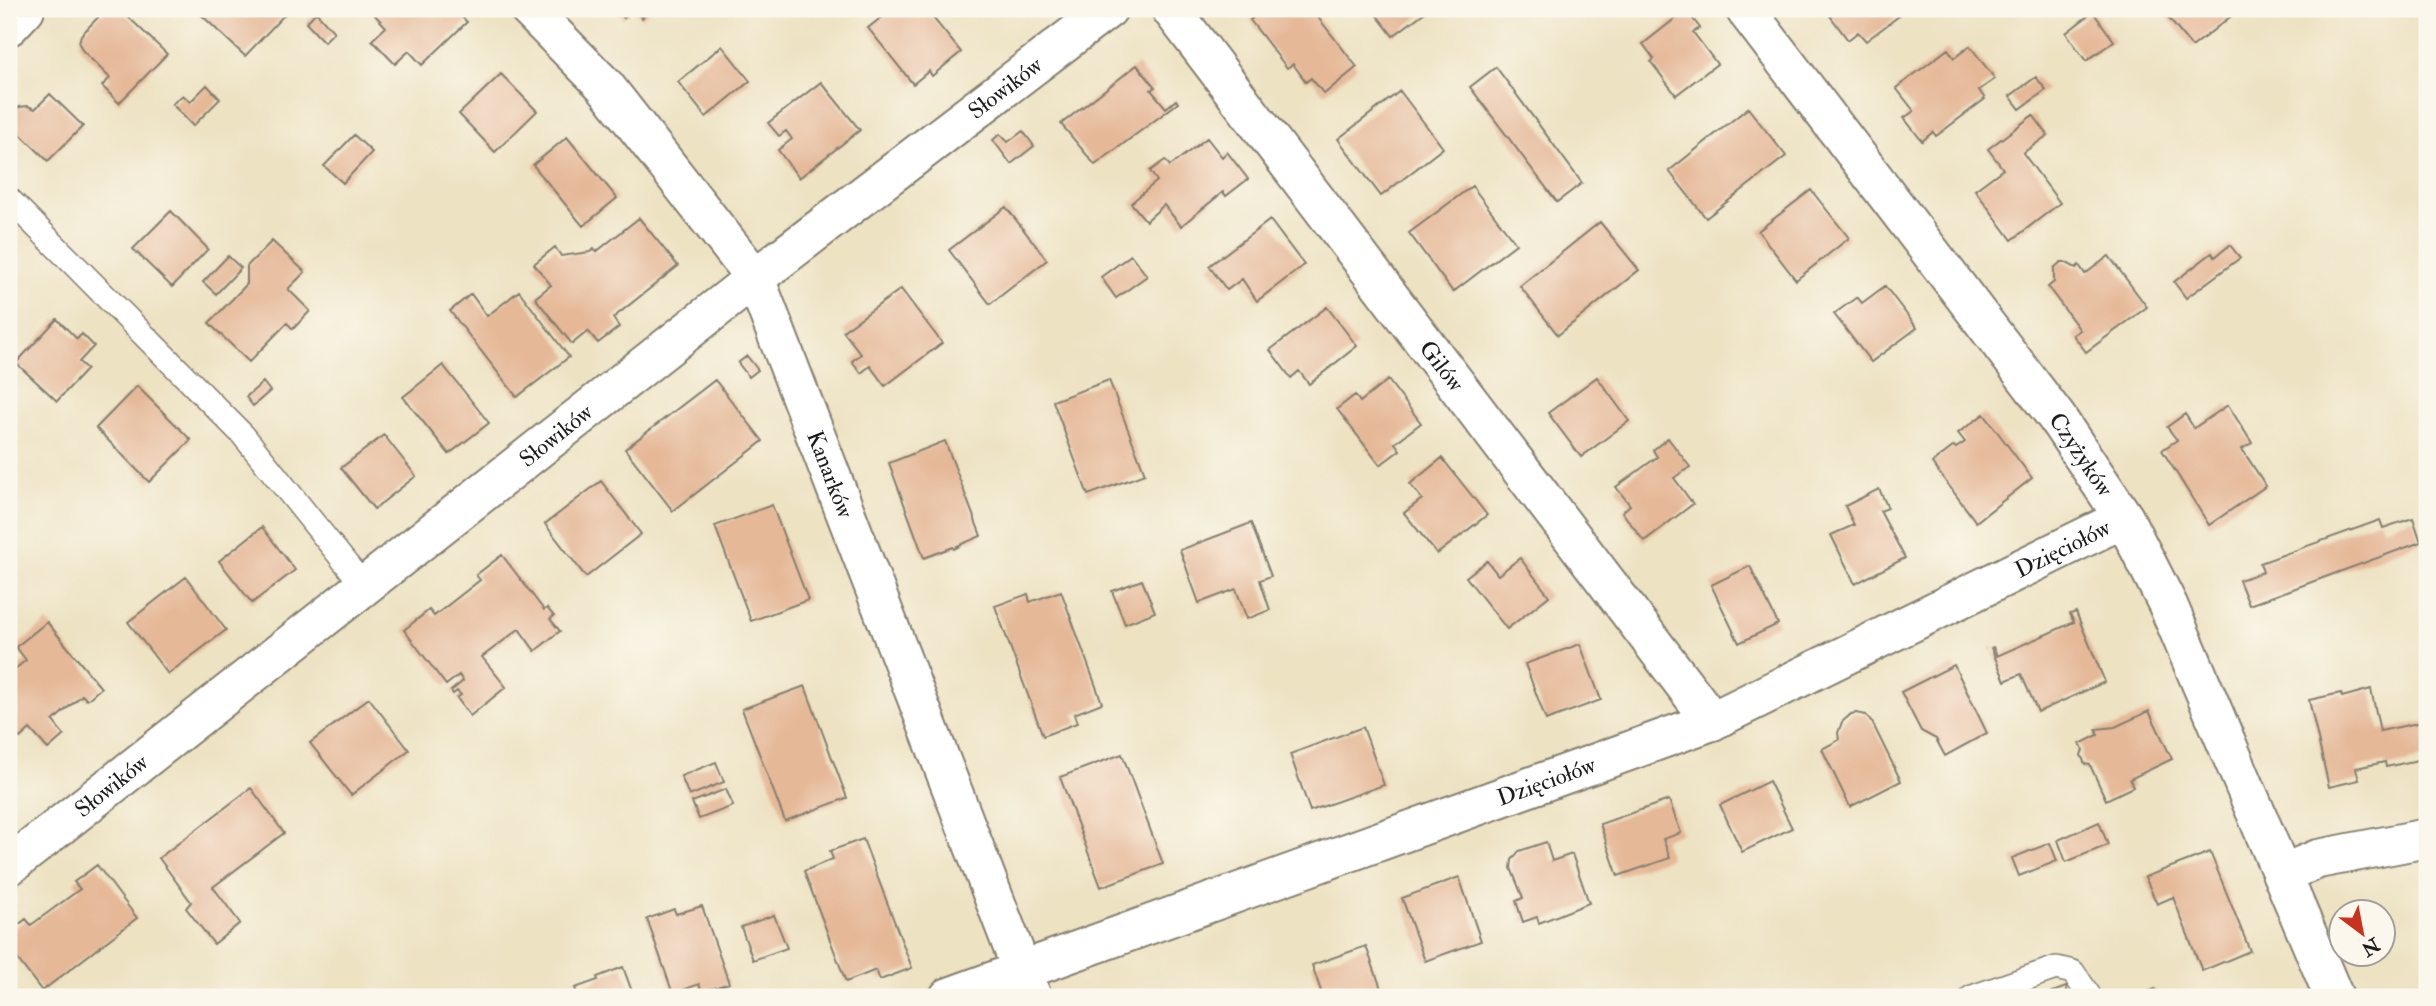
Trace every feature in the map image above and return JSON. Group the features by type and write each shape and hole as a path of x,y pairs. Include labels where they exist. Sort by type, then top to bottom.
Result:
{"street":[{"path":"9,26 26,9"},
{"name":"Kanarków","path":"528,9 605,86 755,278 1028,984"},
{"name":"Słowików","path":"9,866 755,278 1108,9"},
{"name":"Gilów","path":"1171,9 1713,721"},
{"name":"Czyżyków","path":"1745,9 2057,418 2124,518 2168,605 2334,997"},
{"name":"Dzięciołów","path":"949,997 1028,984 1713,721 2124,518"},
{"path":"2282,874 2318,859 2427,838"}],"lane":[{"path":"9,199 243,435 364,586"},
{"path":"1972,997 2056,968 2073,972 2090,997"}],"building":[{"path":"106,9 120,9 167,54 119,103 102,86 110,78 82,50 79,43 81,35"},
{"path":"195,9 285,9 288,11 245,56"},
{"path":"380,9 454,9 467,22 422,65 409,51 395,64 372,40 386,27 374,14"},
{"path":"615,9 633,9 624,18"},
{"path":"633,9 651,9 642,18"},
{"path":"892,9 934,9 929,13 961,52 932,76 929,71 913,84 868,28"},
{"path":"1251,9 1316,9 1313,11 1357,67 1324,94 1311,78 1306,82 1293,64 1287,68 1250,20 1256,15"},
{"path":"1372,9 1429,9 1393,36"},
{"path":"1825,9 1894,9 1899,16 1866,41 1858,32 1848,40"},
{"path":"2161,9 2232,9 2235,13 2192,47"},
{"path":"1686,10 1700,28 1693,32 1717,64 1676,95 1651,62 1654,59 1643,44"},
{"path":"316,12 334,32 324,42 306,23"},
{"path":"2093,12 2114,41 2086,61 2066,33"},
{"path":"722,46 750,81 706,117 678,82"},
{"path":"1970,46 1995,79 1979,90 1985,99 1936,136 1933,132 1922,141 1904,118 1914,111 1896,88 1948,49 1954,58"},
{"path":"1137,65 1155,87 1151,90 1166,108 1176,100 1178,103 1095,165 1061,124"},
{"path":"1496,67 1582,183 1557,202 1470,87"},
{"path":"501,74 537,111 495,152 459,114"},
{"path":"2036,77 2046,90 2020,109 2010,96"},
{"path":"821,82 860,130 799,178 778,150 792,139 786,131 779,136 768,123"},
{"path":"207,85 220,99 193,126 172,104 183,95 190,102"},
{"path":"1400,91 1443,148 1381,196 1338,139"},
{"path":"50,94 83,126 48,161 16,130 11,117 19,107 28,106 35,109"},
{"path":"1748,108 1786,156 1706,218 1669,171"},
{"path":"2033,115 2048,135 2023,153 2060,203 2012,240 1975,190 2003,169 1988,149"},
{"path":"1023,131 1034,146 1011,164 993,140 1000,134 1008,142"},
{"path":"354,135 372,152 343,183 324,166"},
{"path":"567,137 617,198 583,226 533,165"},
{"path":"1207,138 1222,157 1227,152 1248,179 1226,196 1223,192 1181,226 1164,205 1146,221 1131,203 1157,181 1150,171 1165,160 1170,166"},
{"path":"1472,186 1516,244 1453,292 1409,233"},
{"path":"1811,190 1849,238 1796,280 1758,231"},
{"path":"1006,207 1047,260 990,304 949,250"},
{"path":"171,211 208,249 172,287 133,249"},
{"path":"639,218 678,266 613,318 619,327 598,343 588,331 572,344 535,298 551,285 534,264 555,247 561,256 590,252 594,249 596,252"},
{"path":"1270,220 1304,265 1257,301 1242,279 1227,290 1209,266"},
{"path":"1600,222 1639,270 1558,335 1520,286"},
{"path":"272,241 305,272 288,289 310,311 293,329 287,323 249,362 209,323 247,284 247,266"},
{"path":"2230,245 2240,258 2186,298 2174,282 2212,253 2215,257"},
{"path":"1131,255 1147,276 1116,298 1101,277"},
{"path":"228,256 241,268 216,294 203,282"},
{"path":"2109,256 2147,307 2086,352 2073,335 2080,330 2048,287 2054,282 2054,268 2061,262 2076,268 2079,265 2085,274"},
{"path":"1885,286 1917,328 1871,362 1834,314 1857,297 1862,303"},
{"path":"901,289 942,343 885,386 870,366 861,373 852,361 861,354 843,331"},
{"path":"519,291 569,357 517,397 450,311 471,294 487,316"},
{"path":"1327,307 1357,346 1309,384 1299,371 1291,378 1270,350"},
{"path":"57,319 77,339 82,334 94,346 79,362 87,369 57,401 16,363"},
{"path":"747,356 758,370 749,377 738,363"},
{"path":"443,365 489,423 449,454 403,397"},
{"path":"1597,377 1629,421 1581,457 1548,413"},
{"path":"715,380 763,441 673,511 625,449"},
{"path":"1109,380 1145,474 1088,495 1053,401"},
{"path":"1388,380 1421,423 1395,443 1400,450 1380,465 1337,409 1355,395 1360,402"},
{"path":"263,382 270,391 253,406 246,397"},
{"path":"137,386 191,440 149,482 96,428"},
{"path":"2228,405 2252,443 2242,449 2266,486 2209,525 2162,450 2177,440 2167,427 2185,414 2194,428"},
{"path":"1984,414 2032,478 1976,522 1932,463 1954,446 1956,448 1965,442 1958,433"},
{"path":"384,435 416,476 374,509 341,468"},
{"path":"1668,438 1690,467 1674,478 1693,504 1644,541 1622,512 1630,505 1616,487 1657,457 1653,450"},
{"path":"945,441 981,536 954,549 953,547 924,558 889,463"},
{"path":"1442,458 1487,515 1437,554 1404,513 1422,499 1410,484"},
{"path":"601,481 641,534 586,577 545,524"},
{"path":"1879,489 1888,508 1880,511 1905,558 1855,584 1831,535 1854,525 1845,506"},
{"path":"772,505 808,600 751,621 715,526"},
{"path":"2413,518 2421,542 2249,605 2239,580 2263,572 2260,563 2380,520 2383,528"},
{"path":"1251,523 1271,576 1260,580 1270,610 1247,619 1236,589 1199,603 1180,550"},
{"path":"262,527 295,570 252,603 219,561"},
{"path":"502,555 544,610 547,608 554,616 550,619 560,631 535,651 519,629 482,657 506,687 470,716 457,698 461,695 457,691 453,694 451,691 463,681 459,675 446,685 404,630 429,610 434,616 480,580 476,575"},
{"path":"1520,558 1549,596 1507,629 1466,577 1487,561 1498,575"},
{"path":"1750,566 1778,624 1739,643 1711,585"},
{"path":"186,577 226,630 168,674 128,622"},
{"path":"1142,580 1155,612 1125,624 1112,591"},
{"path":"1061,591 1102,703 1074,714 1077,723 1043,736 995,606 1028,594 1030,602"},
{"path":"2076,612 2105,682 2038,712 2021,674 2005,681 1991,648 1993,647 1997,656 2074,622 2070,614"},
{"path":"47,622 101,688 87,700 82,695 53,721 64,735 48,749 30,729 20,738 15,732 9,736 9,674 26,660 16,647"},
{"path":"1580,644 1601,700 1546,720 1525,664"},
{"path":"1954,665 1987,733 1945,756 1936,739 1921,731 1901,692"},
{"path":"805,686 847,798 785,821 742,709"},
{"path":"2371,689 2380,731 2427,721 2427,758 2386,767 2385,762 2356,768 2359,780 2329,787 2309,700 2341,693 2342,697"},
{"path":"369,698 409,750 351,795 310,743"},
{"path":"2149,711 2172,759 2130,779 2133,787 2106,800 2090,765 2085,764 2080,744 2098,735 2096,729 2115,727"},
{"path":"1856,713 1866,715 1872,722 1901,781 1850,807 1822,749 1839,740 1838,733 1842,722"},
{"path":"1363,727 1384,785 1310,811 1290,754"},
{"path":"1122,754 1163,864 1101,887 1060,777"},
{"path":"716,762 724,782 689,796 681,776"},
{"path":"1769,781 1792,828 1742,852 1720,805"},
{"path":"251,788 284,833 213,887 240,923 214,944 186,908 191,902 159,858"},
{"path":"726,789 733,806 699,819 692,802"},
{"path":"1669,800 1681,833 1663,839 1670,858 1618,876 1600,824"},
{"path":"2099,822 2108,845 2066,862 2058,840"},
{"path":"863,839 912,968 880,980 876,970 846,982 804,871 833,859 830,851"},
{"path":"1546,842 1552,861 1572,854 1589,903 1539,923 1537,917 1523,922 1516,901 1523,898 1511,868 1512,860 1519,851"},
{"path":"2050,843 2057,861 2019,876 2012,858"},
{"path":"2210,852 2250,951 2202,971 2173,897 2157,904 2145,877"},
{"path":"97,865 137,918 42,991 9,948 9,932 26,919 31,925 80,889 74,882"},
{"path":"1459,877 1481,941 1425,961 1402,898"},
{"path":"702,906 729,983 702,992 699,984 673,994 647,919 674,909 676,914"},
{"path":"774,915 787,948 753,960 741,927"},
{"path":"1366,946 1384,997 1323,997 1312,965"},
{"path":"623,967 634,997 578,997 575,988"},
{"path":"2066,987 2069,997 2039,997"},
{"path":"2155,989 2159,997 2134,997"}]}
